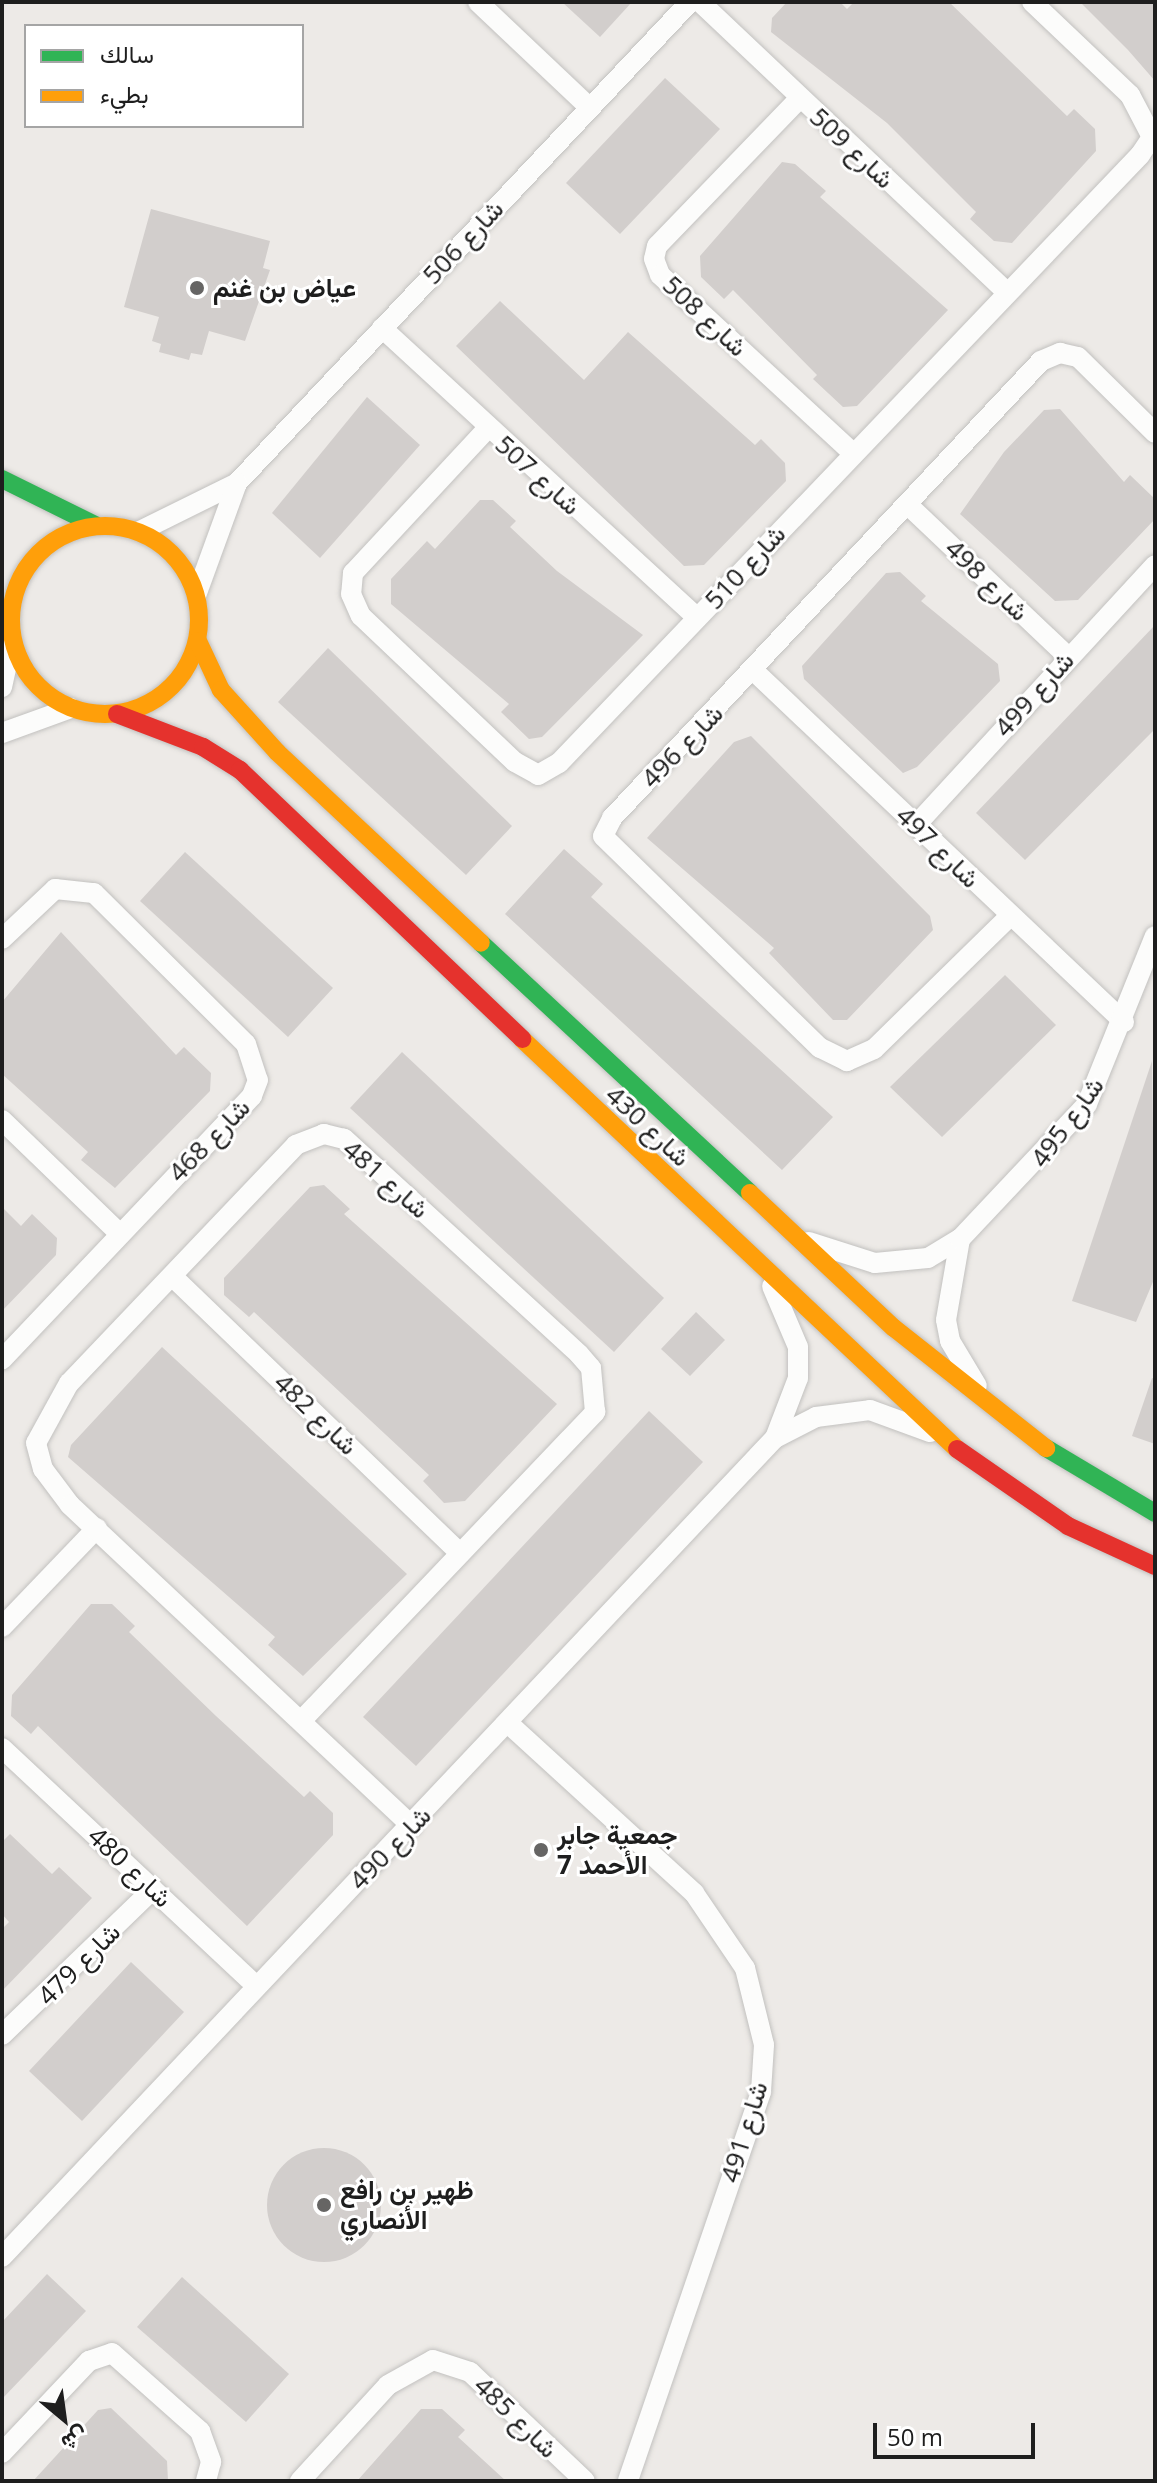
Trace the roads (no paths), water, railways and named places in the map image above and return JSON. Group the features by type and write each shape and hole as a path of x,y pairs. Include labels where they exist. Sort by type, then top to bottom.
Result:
{"street":[{"path":"478,2 589,107"},
{"name":"شارع 506","path":"140,531 237,483 690,2"},
{"name":"شارع 509","path":"700,2 799,99 1007,292"},
{"name":"شارع 510","path":"487,429 353,573 351,594 361,616 515,762 538,775 559,763 1152,137 1130,95 1032,2"},
{"name":"شارع 508","path":"799,99 657,246 654,259 660,275 852,452"},
{"name":"شارع 507","path":"382,328 487,429 697,618"},
{"name":"شارع 496","path":"1010,916 874,1049 847,1061 820,1048 617,855 603,836 612,818 754,671 1041,361 1060,353 1078,357 1155,433"},
{"path":"2,479 95,525 140,531 175,556 197,593 198,641 177,682 139,708 117,714 71,708 2,733"},
{"name":"شارع 506","path":"197,593 237,483"},
{"name":"شارع 498","path":"907,504 1068,657"},
{"path":"11,605 40,552 95,525"},
{"name":"شارع 499","path":"916,825 1155,565"},
{"path":"2,572 11,605 12,641 2,687"},
{"path":"12,641 34,681 71,708"},
{"name":"شارع 430","path":"198,641 221,690 277,752 802,1239 993,1410 1155,1513"},
{"name":"شارع 497","path":"754,671 1124,1022"},
{"name":"شارع 430","path":"117,714 203,747 240,770 765,1274 939,1436 1068,1526 1155,1566"},
{"name":"شارع 468","path":"2,939 55,889 94,893 246,1044 258,1065 252,1096 2,1359"},
{"name":"شارع 495","path":"802,1239 875,1263 928,1258 960,1239 1022,1181 1087,1104 1124,1022 1155,936"},
{"path":"2,1120 119,1233"},
{"name":"شارع 481","path":"301,1721 460,1553 589,1423 596,1392 579,1354 344,1139 324,1134 296,1145 69,1383 36,1443 43,1469 97,1528 301,1721 412,1826"},
{"path":"960,1239 947,1300 950,1341 993,1410"},
{"name":"شارع 490","path":"765,1274 798,1347 798,1378 775,1438"},
{"name":"شارع 482","path":"172,1276 460,1553"},
{"name":"شارع 490","path":"2,2257 509,1724 775,1438 816,1417 870,1410 939,1436"},
{"path":"2,1627 97,1528"},
{"name":"شارع 491","path":"509,1724 694,1893 745,1968 764,2045 761,2092 628,2481"},
{"name":"شارع 480","path":"2,1748 257,1987"},
{"name":"شارع 479","path":"2,2035 153,1889"},
{"path":"2,2453 89,2361 112,2353 200,2431 211,2462 206,2481"},
{"name":"شارع 485","path":"300,2481 388,2385 433,2360 470,2372 585,2481"}],"place":[{"name":"عياض بن غنم","path":"197,288"},
{"name":"جمعية جابر الأحمد 7","path":"541,1850"},
{"name":"ظهير بن رافع الأنصاري","path":"324,2205"}]}
